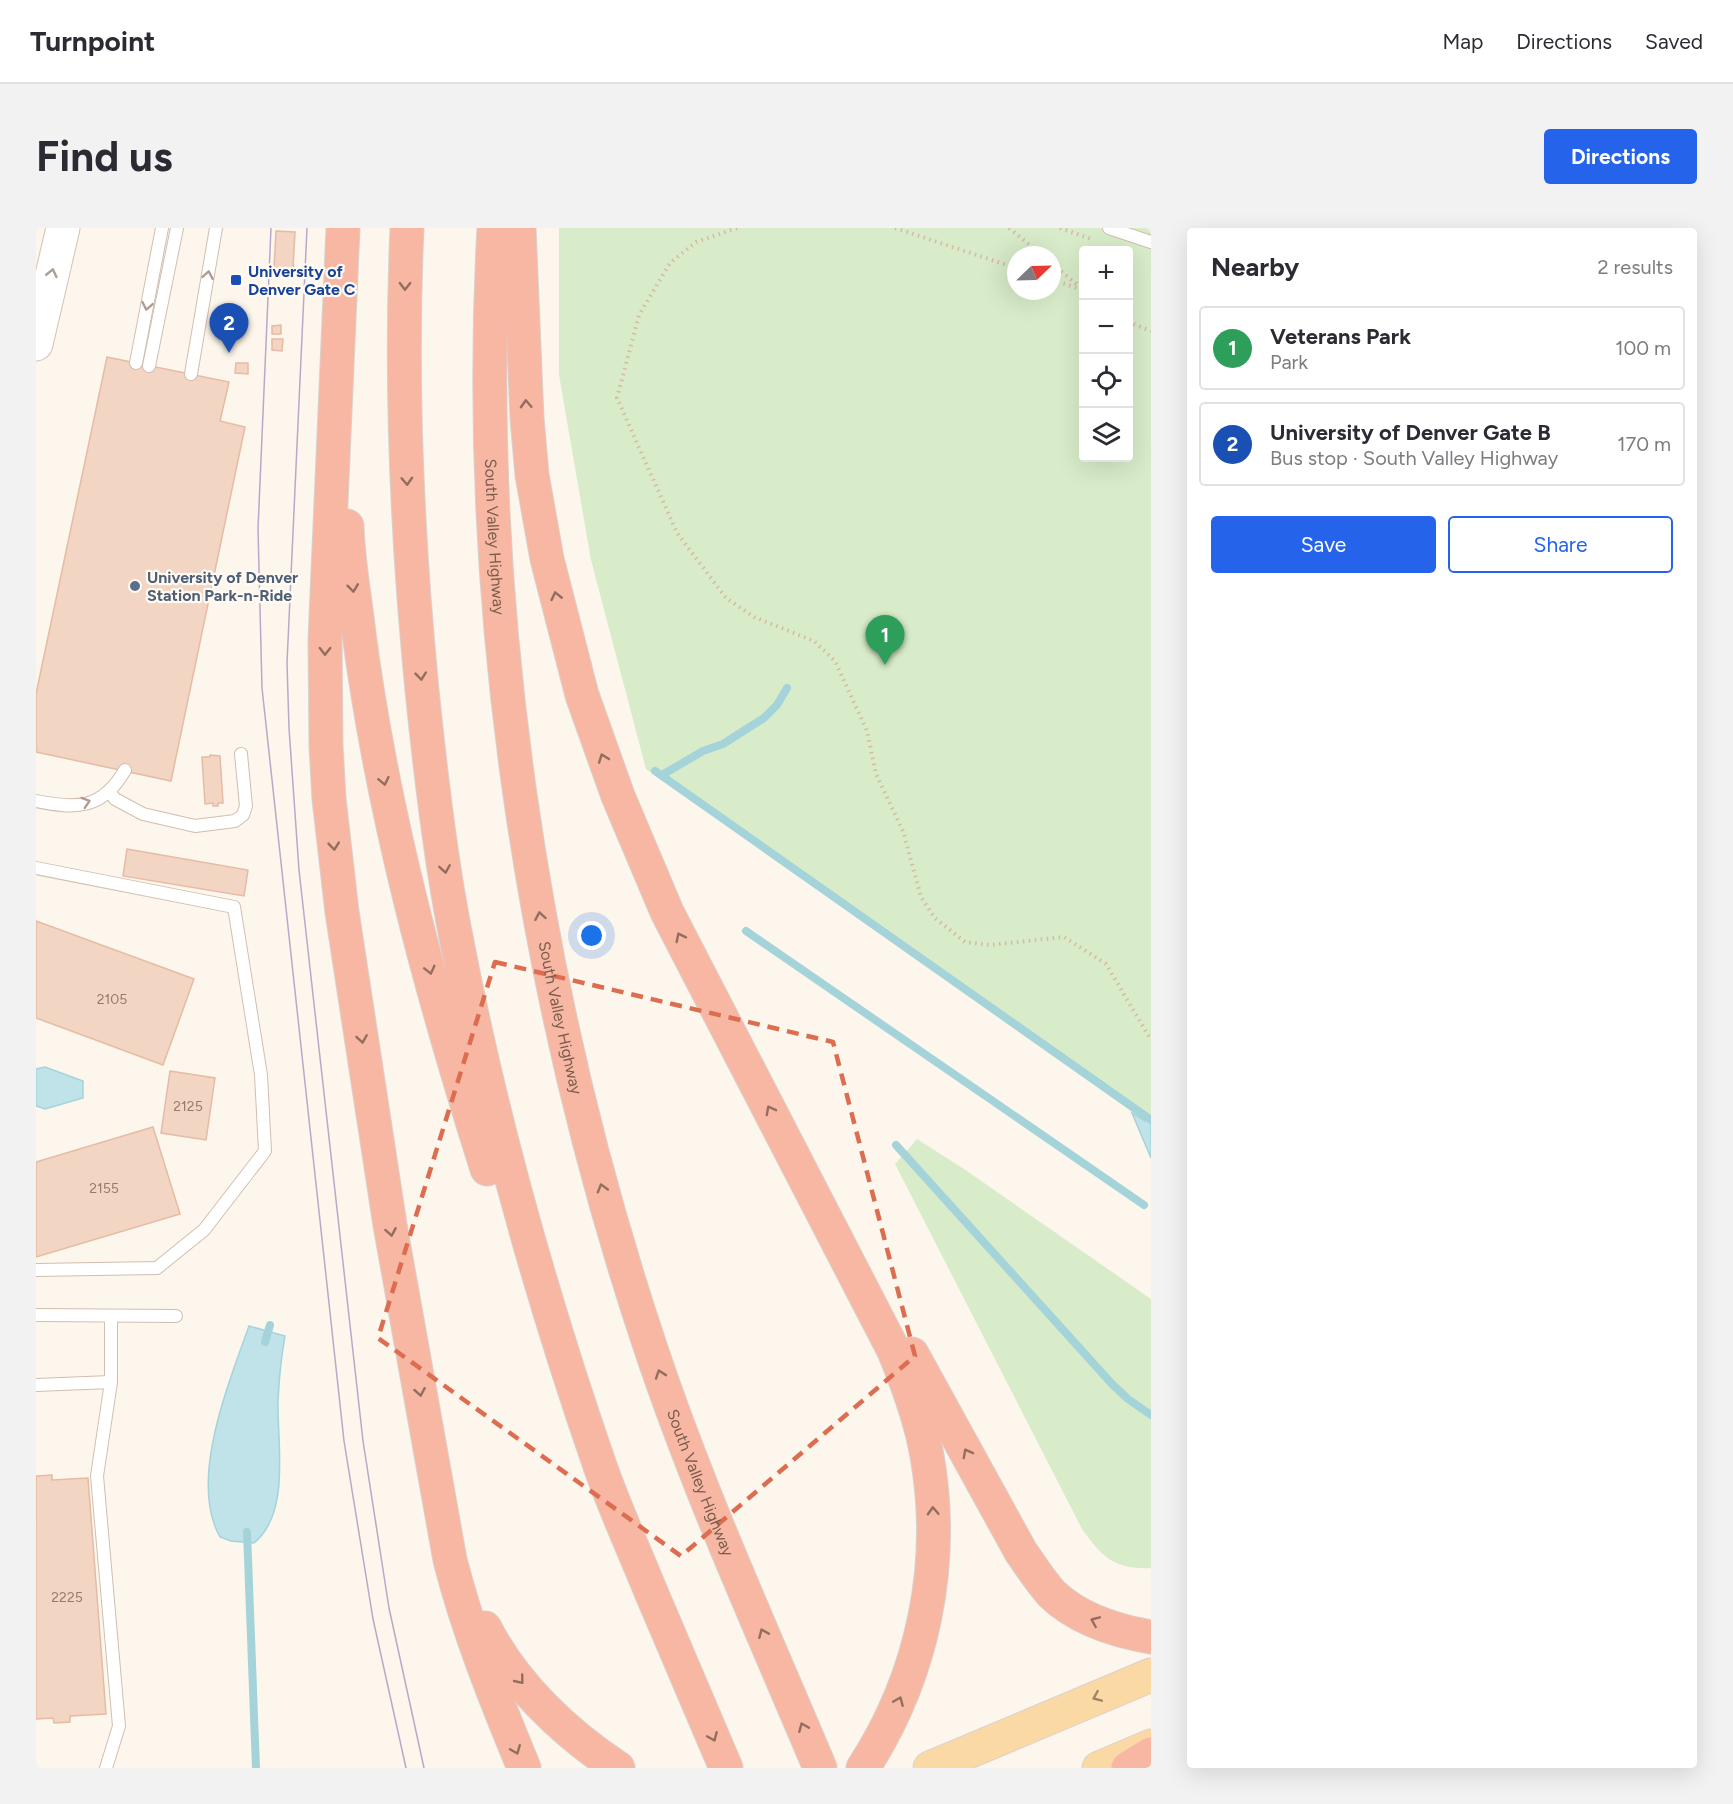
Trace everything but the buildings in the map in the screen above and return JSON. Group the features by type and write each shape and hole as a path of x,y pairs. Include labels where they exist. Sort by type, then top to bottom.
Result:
{"highway":[{"path":"344,228 326,640 329,799 342,912 390,1225 450,1560 458,1592 524,1768"},
{"path":"407,228 404,356 412,572 429,759 451,911 474,1026 509,1173 530,1249 601,1468"},
{"name":"South Valley Highway","path":"494,228 491,454 494,544 516,760 544,936 601,1185 645,1331 699,1480 820,1768"},
{"path":"519,228 527,418 532,475 547,559 582,695 618,796 667,912 882,1325 902,1370 922,1432 931,1492 932,1563 924,1621 908,1680 891,1720 863,1768"},
{"path":"341,278 347,536 363,667 391,816 444,1024 489,1176 525,1278 630,1543 726,1768"},
{"path":"798,1162 943,1406 1021,1552 1042,1582 1062,1602 1086,1617 1121,1630 1151,1637"},
{"path":"438,1494 453,1552 474,1608 496,1647 519,1680 538,1701 586,1745 618,1768"},
{"path":"1128,1768 1151,1754"}],"main road":[{"path":"36,344 63,228"},
{"path":"930,1768 1151,1675"},
{"path":"1099,1768 1151,1746"}],"lane":[{"path":"136,363 162,228"},
{"path":"149,366 177,228"},
{"path":"191,375 216,228"},
{"path":"1109,228 1151,242"},
{"path":"109,791 115,799 143,814 195,826 236,821 243,815 246,806 241,754"},
{"path":"36,801 68,807 85,804 116,785 124,770"},
{"path":"36,868 234,907 261,1075 265,1151 204,1230 157,1268 36,1270"},
{"path":"36,1315 176,1316"},
{"path":"106,1768 119,1725 97,1476 111,1382 111,1316"},
{"path":"36,1385 111,1382"}],"path":[{"path":"736,228 696,242 670,263 639,315 617,398 677,533 726,598 754,617 814,641 834,661 867,731 876,774 903,831 921,897 934,918 965,942 990,945 1064,937 1106,964 1151,1040"},
{"path":"895,228 1007,265"},
{"path":"1009,228 1031,246"},
{"path":"1061,272 1079,287"},
{"path":"1061,283 1079,289"},
{"path":"1133,324 1151,331"}],"highlighted area":[{"path":"495,962 833,1042 915,1356 681,1556 378,1338"}],"green space":[{"path":"559,228 1151,228 1151,1118 1145,1121 646,769 591,560 559,375"},
{"path":"917,1139 1151,1299 1151,1568 1128,1567 1110,1560 1082,1529 895,1164"}],"water":[{"path":"45,1067 83,1081 83,1098 45,1109 36,1106 36,1069"},
{"path":"1132,1113 1145,1121 1151,1118 1151,1158"},
{"path":"249,1326 285,1336 278,1401 280,1476 278,1496 266,1530 254,1543 231,1541 220,1537 211,1514 208,1488 215,1432"}],"waterway":[{"path":"662,775 703,751 723,744 764,718 777,705 787,688"},
{"path":"655,771 1151,1120"},
{"path":"746,931 1144,1205"},
{"path":"896,1145 1112,1384 1151,1415"},
{"path":"265,1342 270,1325"},
{"path":"247,1532 256,1768"}],"tram line":[{"path":"271,228 258,529 262,688 344,1441 373,1619 406,1768"},
{"path":"307,228 287,663 299,870 363,1441 389,1608 424,1768"}],"place":[{"name":"University of Denver Gate C","path":"236,280"},
{"name":"University of Denver Gate B","path":"229,353"},
{"name":"University of Denver Station Park-n-Ride","path":"135,586"},
{"name":"Veterans Park","path":"885,665"}]}
